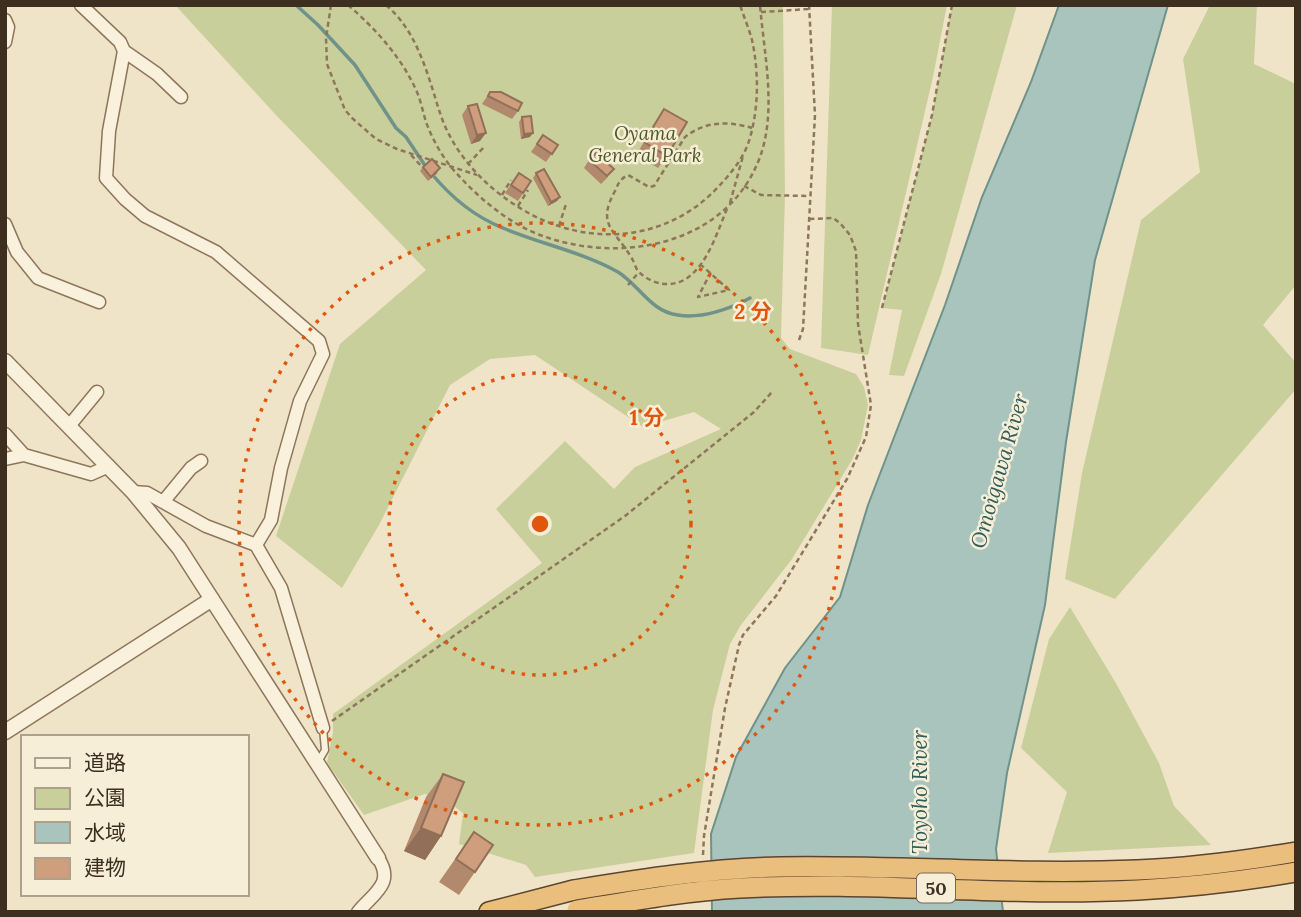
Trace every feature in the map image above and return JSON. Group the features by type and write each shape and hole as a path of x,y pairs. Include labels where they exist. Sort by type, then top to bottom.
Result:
{"highway":[{"name":"50","path":"489,912 574,890 665,876 740,869 847,867 1135,871 1224,863 1296,852"},
{"name":"50","path":"574,911 668,895 738,888 1137,890 1224,883 1296,872"}],"street":[{"path":"81,5 120,42 124,51 157,74 181,97"},
{"path":"5,20 8,27 5,43"},
{"path":"124,51 109,131 106,178 145,216 216,252 319,341 323,354 300,401 281,468 271,520 256,545"},
{"path":"5,224 17,252 38,278 99,302"},
{"path":"5,361 134,492 179,548 386,869 385,881 358,912"},
{"path":"69,426 97,392"},
{"path":"5,434 24,455"},
{"path":"5,459 24,455 91,474 109,466"},
{"path":"163,502 191,468 201,461"},
{"path":"134,492 148,493 206,526 256,545 281,588 323,728"},
{"path":"5,732 212,599"}],"lane":[{"path":"316,764 325,750 323,728"}],"path":[{"path":"331,5 326,38 327,64 345,110 376,139 453,169 479,176"},
{"path":"348,5 376,32 402,65 417,92 427,125 453,169 485,201 539,234 598,248 655,245 679,238 712,221 729,207 752,128 757,84 752,39 740,5"},
{"path":"386,5 408,33 421,56 441,117 468,164 479,176 518,206 559,226 614,235 649,230 670,223 687,214 716,190 744,153"},
{"path":"752,128 730,122 691,132 685,137 654,186 649,187 628,175 622,178 607,209 608,227 639,272 653,282 671,284 688,278 700,264 729,207 760,156 767,121 767,55 760,5"},
{"path":"882,308 932,115 952,5"},
{"path":"761,12 809,7 815,115 803,329 799,340"},
{"path":"468,164 485,146"},
{"path":"412,154 422,169"},
{"path":"502,195 512,180"},
{"path":"744,186 761,195 809,196"},
{"path":"518,206 528,190"},
{"path":"559,226 566,204"},
{"path":"703,861 704,836 725,708 739,645 743,635 776,597 846,479 866,437 872,405 858,324 856,251 850,235 833,218 809,219"},
{"path":"700,264 711,272 729,290 698,297 711,272"},
{"path":"628,285 639,272"},
{"path":"323,728 625,516 754,412 772,392"}],"green space":[{"name":"Oyama General Park","path":"175,5 783,5 785,195 781,338 790,349 856,374 864,387 868,405 861,440 852,460 792,559 741,625 730,644 713,710 694,853 535,877 526,865 459,844 463,813 451,804 425,794 364,815 327,763 333,732 333,714 542,563 496,509 565,441 614,489 635,467 721,429 694,412 643,427 535,355 490,359 450,385 379,525 342,588 276,536 340,344 426,270 275,114"},
{"path":"832,5 947,5 933,77 868,355 821,348"},
{"path":"952,5 1017,5 941,274 904,376 889,375 902,310 882,308 932,115"},
{"path":"1210,5 1257,5 1254,64 1296,84 1296,285 1263,325 1296,363 1296,389 1115,599 1065,579 1082,473 1141,220 1200,172 1183,59"},
{"path":"1070,607 1117,685 1159,763 1174,806 1211,845 1048,853 1067,792 1021,748 1049,639"}],"water":[{"path":"1059,5 1168,5 1095,260 1066,442 1045,605 1007,773 996,849 1003,912 712,912 711,834 736,757 785,668 840,597 868,505 945,305 982,197 1031,82"}],"building":[{"path":"490,92 501,92 522,103 518,111 488,96"},
{"path":"477,104 486,133 477,135 468,106"},
{"path":"664,109 687,122 667,156 644,142"},
{"path":"531,116 533,133 524,134 522,117"},
{"path":"543,135 558,145 552,154 537,144"},
{"path":"596,153 614,169 607,176 589,160"},
{"path":"432,159 440,168 431,177 423,167"},
{"path":"544,169 560,197 551,202 536,173"},
{"path":"519,173 531,181 523,193 511,185"},
{"path":"443,774 464,782 441,836 421,828"},
{"path":"474,832 493,845 475,872 456,859"}],"waterway":[{"path":"296,5 355,65 396,128 406,137 426,167"},
{"path":"431,173 455,198 483,218 517,234 590,259 618,272 653,304 669,313 687,316 706,314 750,298"}],"water label":[{"name":"Omoigawa River","path":"999,471"},
{"name":"Toyoho River","path":"919,792"}]}
